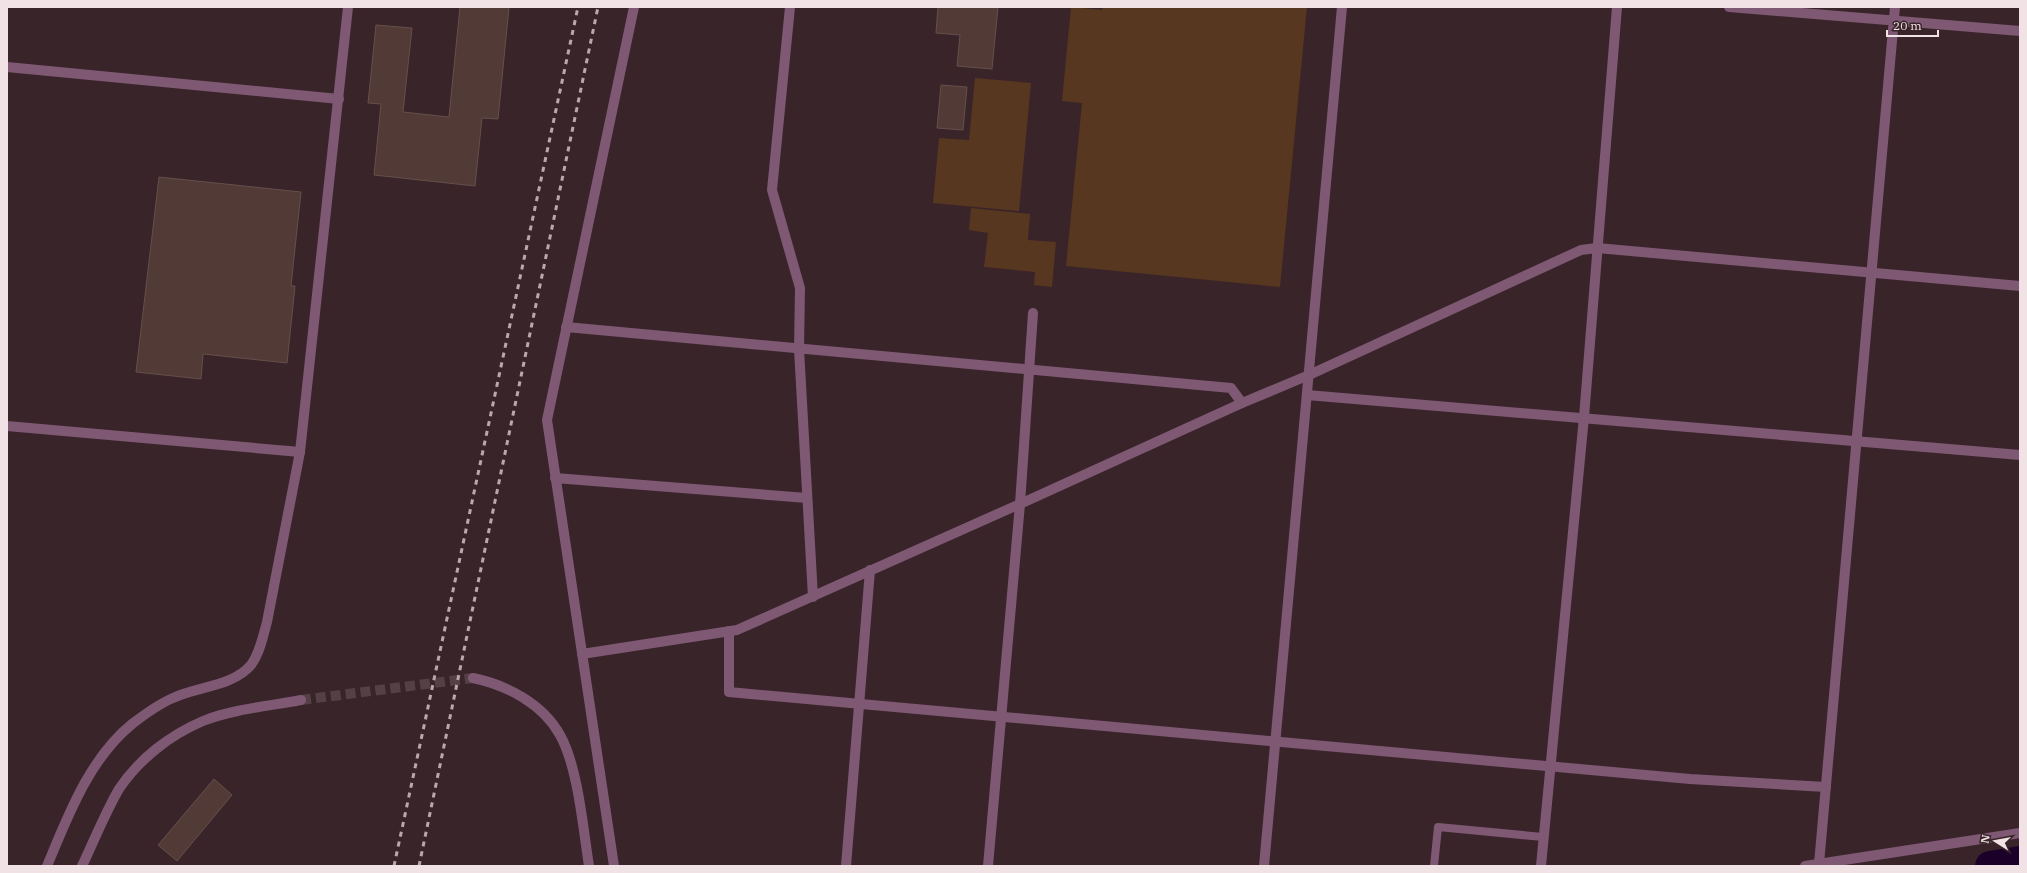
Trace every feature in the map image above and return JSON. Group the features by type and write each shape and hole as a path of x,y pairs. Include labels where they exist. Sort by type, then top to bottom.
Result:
{"street":[{"path":"47,866 90,774 113,741 155,707 174,697 232,679 242,674 252,664 260,647 267,622 300,452 348,7"},
{"path":"614,866 547,420 634,7"},
{"path":"790,7 772,190 800,288 799,349 813,597"},
{"path":"1264,866 1342,7"},
{"path":"1541,866 1584,417 1617,7"},
{"path":"1729,7 2020,31"},
{"path":"1819,864 1873,272 1895,7"},
{"path":"7,67 339,99"},
{"path":"582,654 737,630 1242,403 1309,375 1581,250 1597,248 2020,286"},
{"path":"988,866 1000,716 1020,504 1033,313"},
{"path":"566,327 1030,371 1231,388 1242,403"},
{"path":"1307,395 1584,417 1857,443 2020,455"},
{"path":"7,426 300,452"},
{"path":"555,478 807,498"},
{"path":"846,866 870,570"},
{"path":"729,631 729,692 1276,740 1690,779 1826,787"},
{"path":"473,678 493,682 508,689 544,715 560,735 571,762 589,866"},
{"path":"82,866 119,790 135,768 156,749 176,735 204,721 234,713 301,700"},
{"path":"1805,866 2020,833"}],"lane":[{"path":"1434,866 1438,827 1543,837"}],"shaded area":[{"path":"1071,7 1102,10 1103,7 1307,7 1280,287 1066,266 1082,103 1062,101"},
{"path":"975,78 1031,83 1019,211 933,203 939,138 969,140"},
{"path":"971,208 1030,214 1028,240 1056,242 1052,287 1034,285 1035,272 984,267 988,233 969,230"}],"building":[{"path":"460,7 509,7 498,119 482,118 475,186 374,175 381,104 368,103 376,25 412,28 403,112 449,117"},
{"path":"938,7 998,7 992,69 957,66 960,35 936,33"},
{"path":"941,85 967,87 963,130 937,128"},
{"path":"159,177 301,192 291,286 295,286 287,363 203,354 201,379 136,372"},
{"path":"214,779 232,795 177,861 158,845"}],"waterway":[{"path":"1990,866 2020,861"}],"tunnel":[{"path":"301,700 473,678"}],"railway":[{"path":"394,866 578,7"},
{"path":"419,866 598,7"}]}
